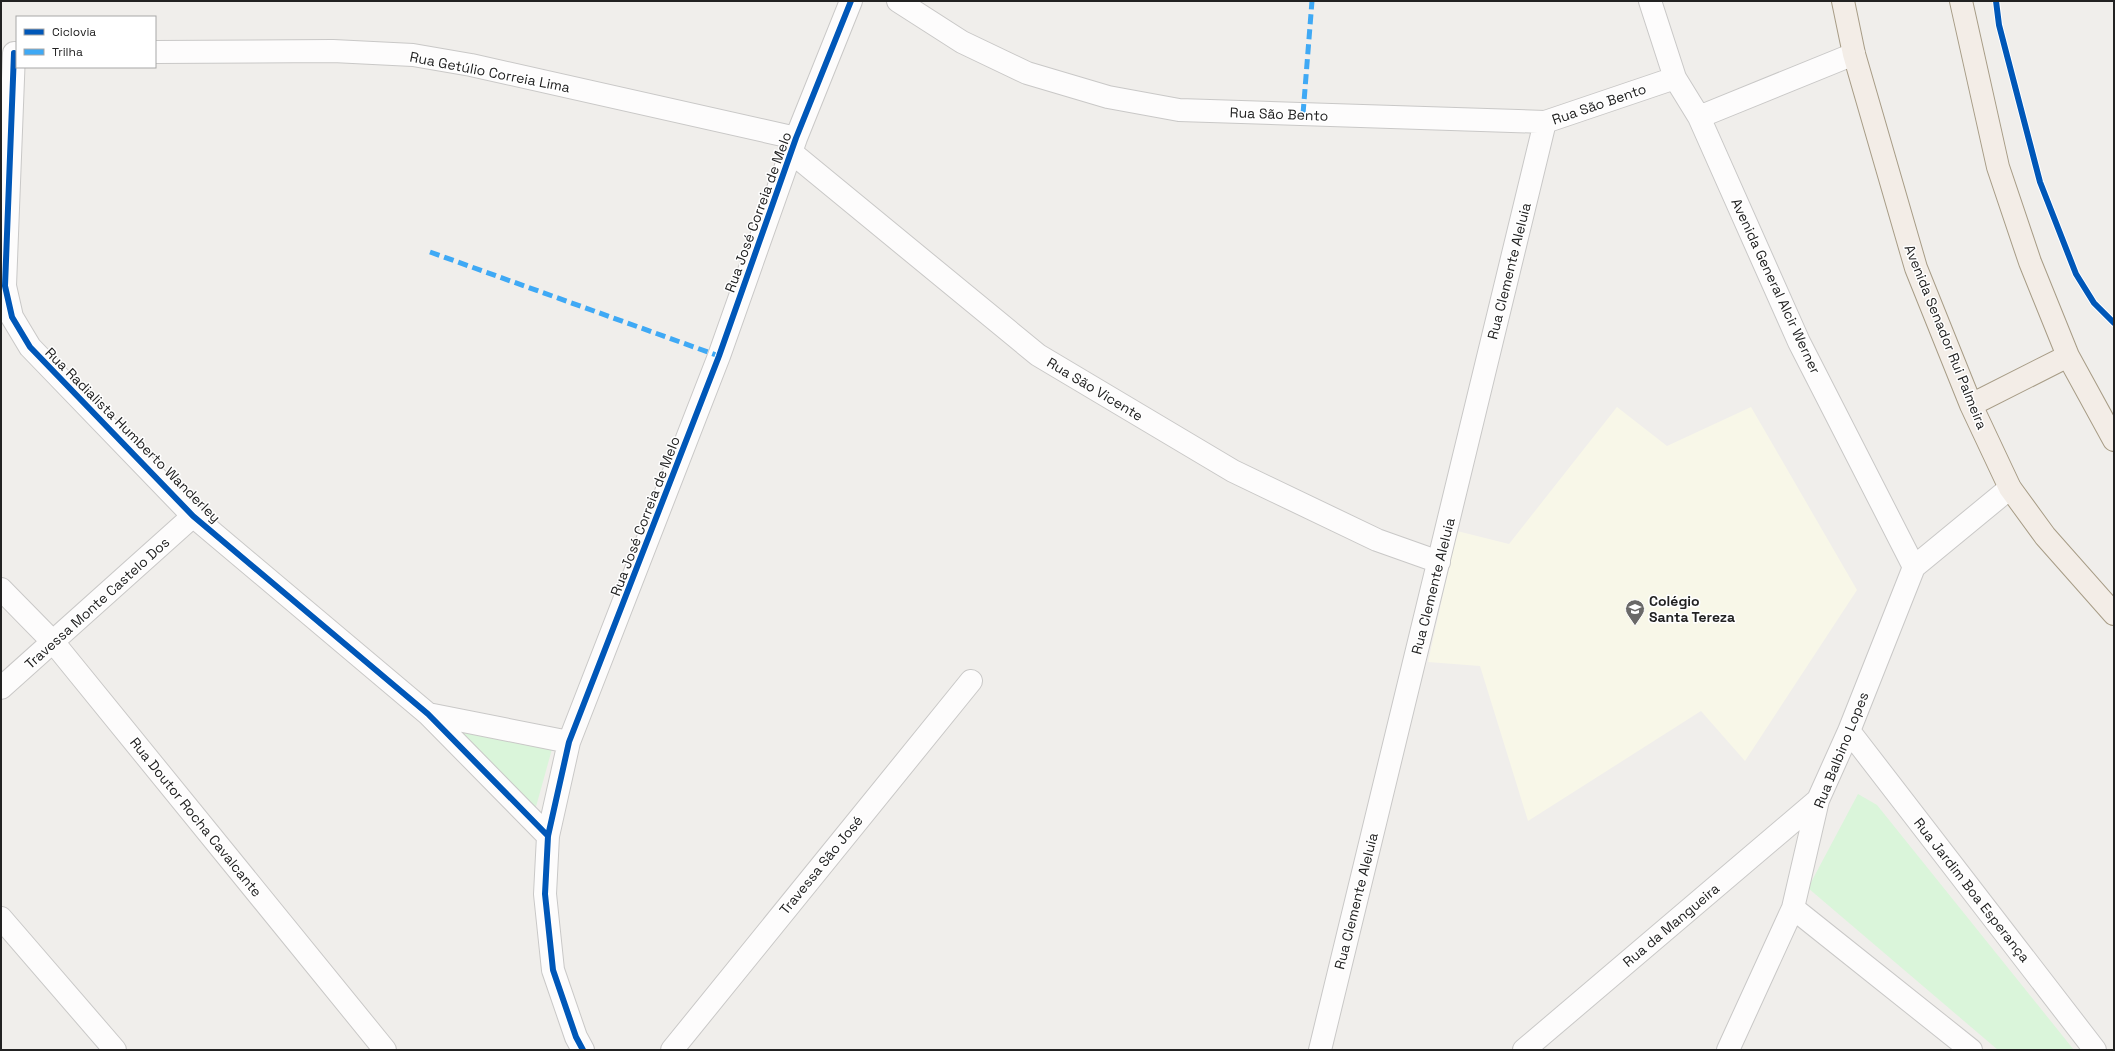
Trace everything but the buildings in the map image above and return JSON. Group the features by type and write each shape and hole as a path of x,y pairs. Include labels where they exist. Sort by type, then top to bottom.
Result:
{"main road":[{"name":"Avenida Senador Rui Palmeira","path":"1843,1 1854,54 1916,268 1971,405 2010,488 2045,536 2114,614"},
{"path":"1961,1 1998,167 2030,262 2068,356 2114,440"},
{"path":"1971,405 2068,356"}],"street":[{"name":"Rua José Correia de Melo","path":"583,1050 576,1037 553,970 545,894 548,836 569,742 719,356 794,145 851,1"},
{"name":"Rua São Bento","path":"898,1 962,42 1027,73 1116,98 1179,110 1545,122 1675,78"},
{"name":"Avenida General Alcir Werner","path":"1650,1 1675,78 1699,117 1799,342 1914,567"},
{"name":"Rua Getúlio Correia Lima","path":"156,52 334,51 413,55 471,65 794,145"},
{"name":"Rua Radialista Humberto Wanderley","path":"11,53 5,286 12,317 30,347 193,516 428,714 548,836"},
{"path":"1699,117 1854,54"},
{"name":"Rua Clemente Aleluia","path":"1320,1050 1545,122"},
{"name":"Rua São Vicente","path":"794,145 1038,355 1233,471 1377,540 1439,562"},
{"name":"Rua Balbino Lopes","path":"1728,1050 1793,908 1818,800 1849,730 1914,567 2010,488"},
{"name":"Travessa Monte Castelo Dos","path":"1,688 54,643 193,516"},
{"name":"Rua Doutor Rocha Cavalcante","path":"1,589 54,643 385,1050"},
{"name":"Travessa São José","path":"672,1050 971,681"},
{"name":"Rua Radialista Humberto Wanderley","path":"428,714 569,742"},
{"name":"Rua Jardim Boa Esperança","path":"1849,730 2095,1050"},
{"name":"Rua da Mangueira","path":"1524,1050 1818,800"},
{"path":"1793,908 1971,1050"},
{"path":"1,918 116,1050"}],"shaded area":[{"name":"Colégio Santa Tereza","path":"1617,407 1667,446 1751,407 1857,590 1745,761 1701,711 1528,821 1480,666 1428,662 1457,531 1509,544"}],"green space":[{"path":"451,729 552,749 534,814"},
{"path":"1858,794 1877,805 2074,1050 1998,1050 1808,888"}],"marked path":[{"path":"1303,114 1312,1"},
{"path":"430,252 719,356"}],"cycle path":[{"path":"583,1050 576,1037 553,970 545,894 548,836 569,742 719,356 796,138 851,1"},
{"path":"1996,1 1999,25 2040,182 2076,274 2094,303 2114,323"},
{"path":"14,53 5,286 12,317 30,347 193,516 428,714 548,836"}],"place":[{"name":"Colégio Santa Tereza","path":"1635,626"}]}
